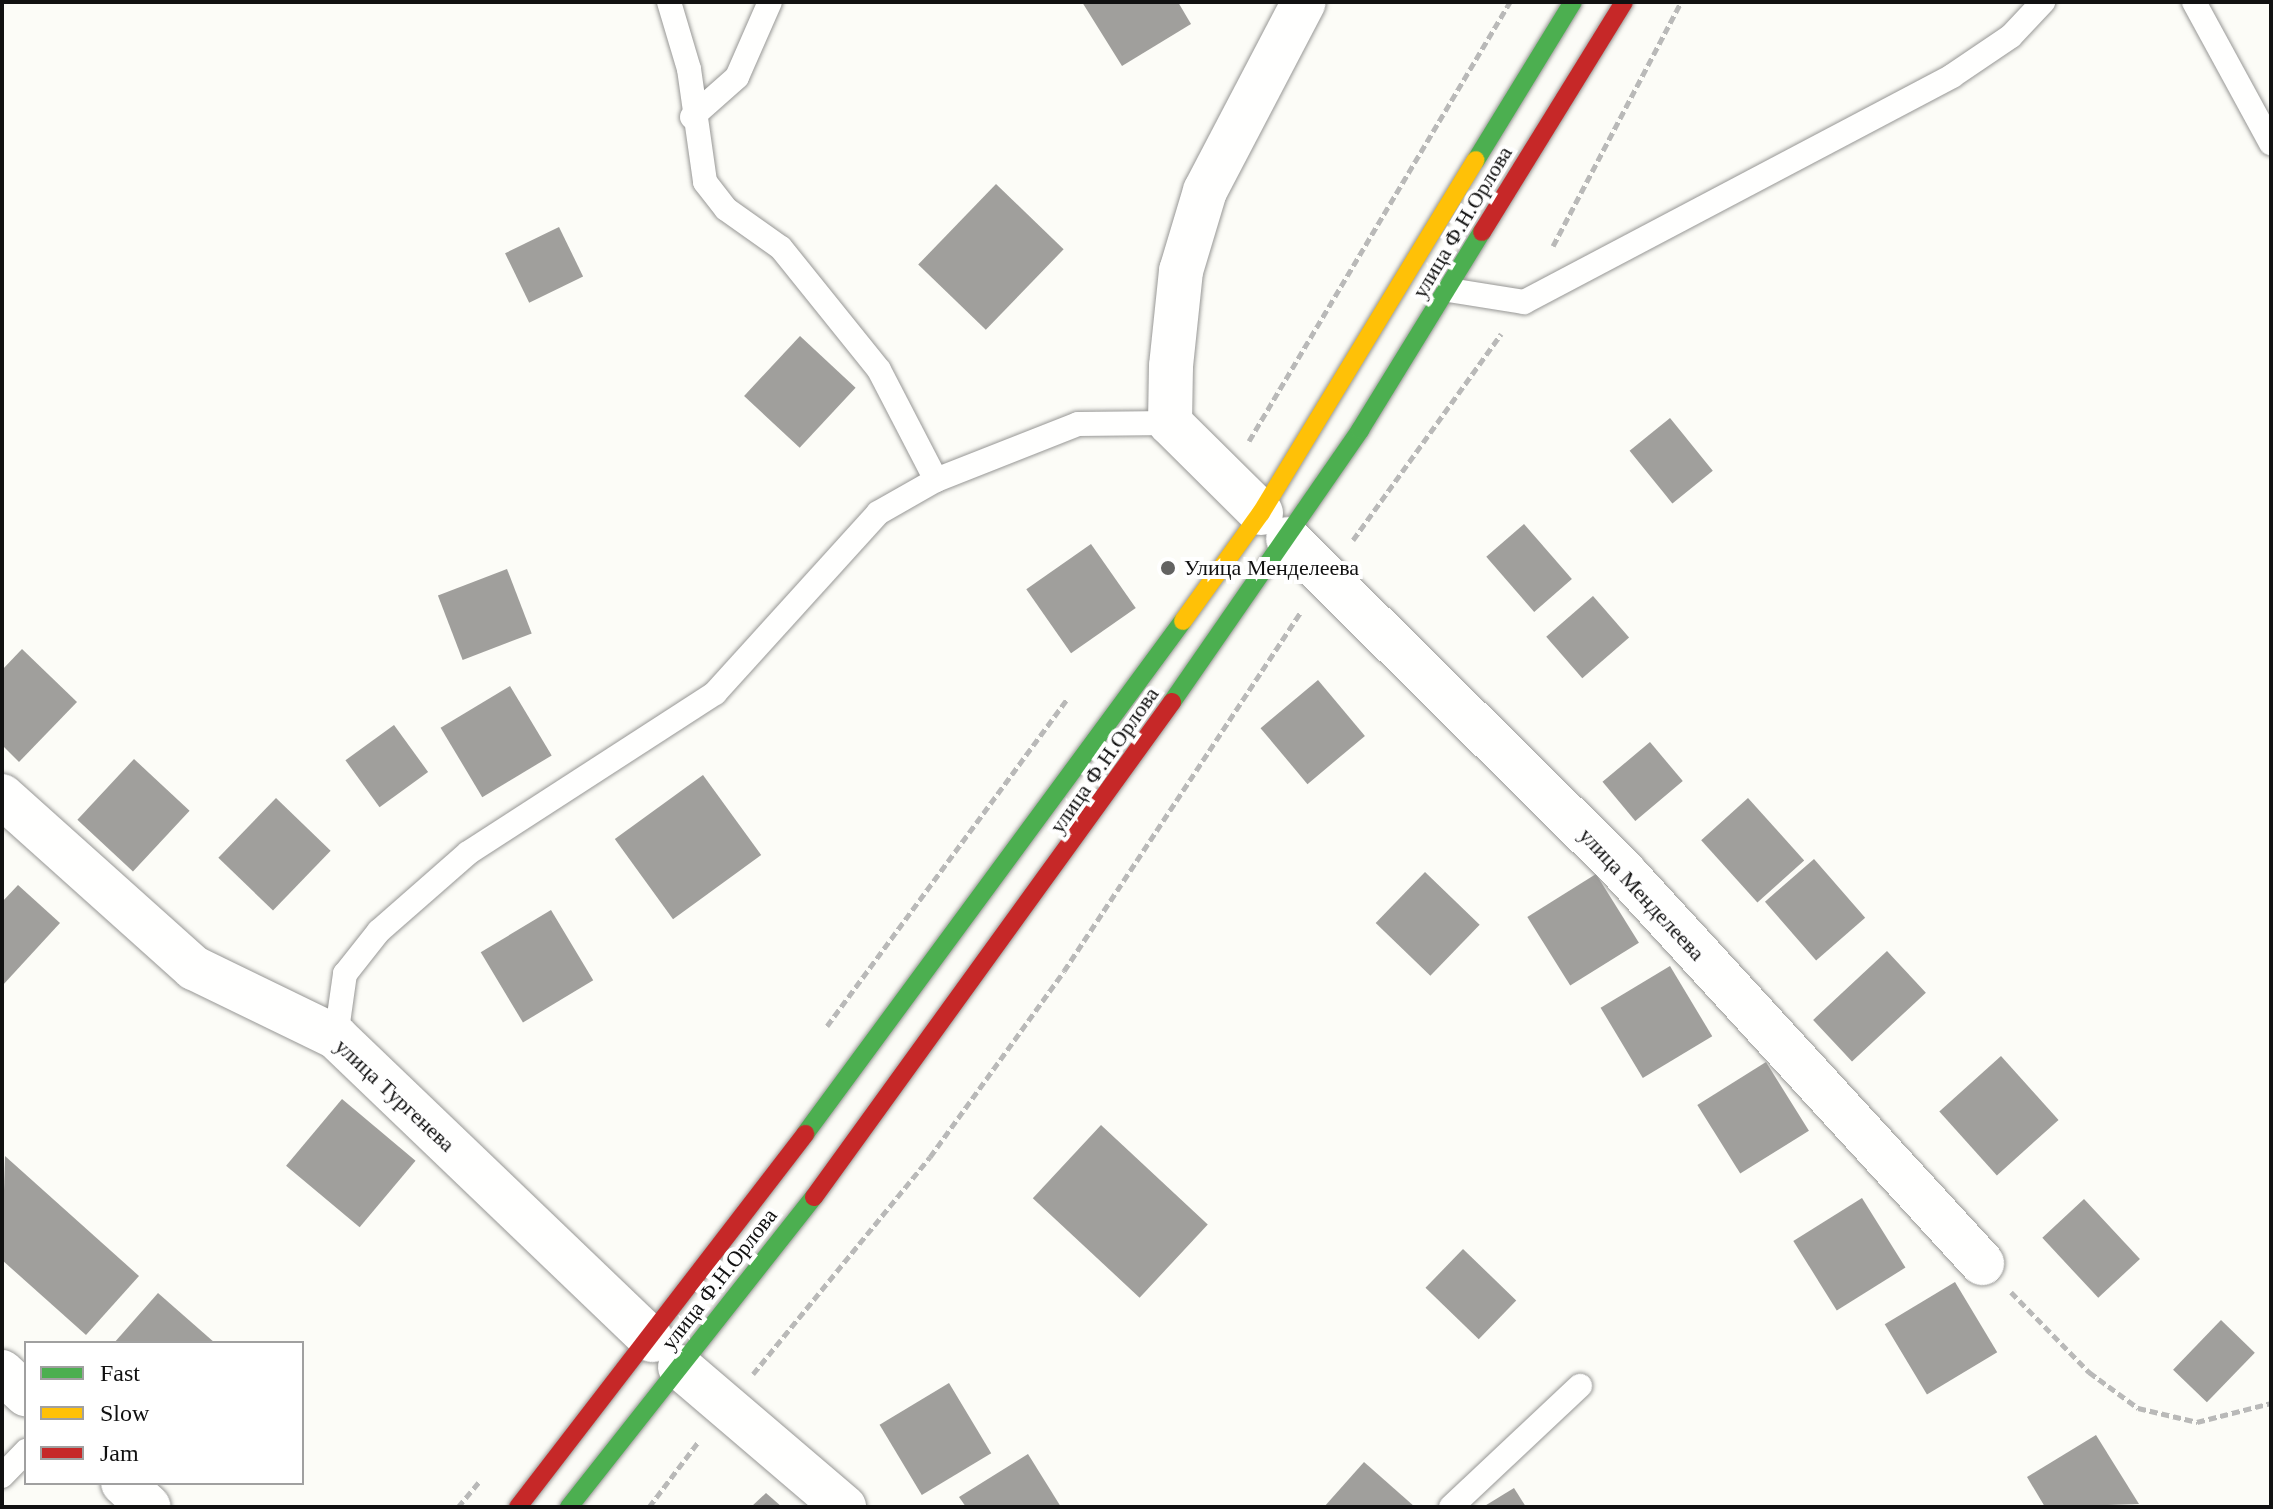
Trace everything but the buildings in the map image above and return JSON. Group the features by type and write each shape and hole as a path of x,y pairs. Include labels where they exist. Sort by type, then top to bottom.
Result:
{"street":[{"path":"1170,423 1181,271 1205,191 1304,2"},
{"name":"улица Ф.Н.Орлова","path":"518,1507 666,1353 1029,908 1259,512 1573,2"},
{"name":"улица Ф.Н.Орлова","path":"569,1507 666,1353 1259,512 1449,290 1624,2"},
{"name":"улица Менделеева","path":"1170,423 1625,873 1982,1263"},
{"name":"улица Тургенева","path":"2,796 194,968 336,1037 666,1353 844,1507"},
{"path":"2,1372 24,1392"},
{"path":"125,1485 149,1507"}],"lane":[{"path":"669,2 689,69 692,117 705,182 726,209 781,248 879,370 936,480"},
{"path":"692,117 737,77 770,2"},
{"path":"1449,290 1524,302 1952,76 2011,36 2043,2"},
{"path":"2194,2 2271,143"},
{"path":"336,1037 345,974 379,931 468,853 715,693 833,556 878,513 936,480 1078,424 1170,423"},
{"path":"1451,1507 1580,1386"},
{"path":"2,1476 24,1453"}],"path":[{"path":"1259,512 1258,420 1510,2"},
{"path":"649,1507 726,1405 939,1144 1326,578 1524,302 1681,2"},
{"path":"820,1037 1074,692"},
{"path":"1982,1263 2089,1372 2138,1408 2197,1422 2271,1403"},
{"path":"458,1507 486,1474"}],"traffic: fast":[{"path":"1476,160 1573,2"},
{"path":"1172,702 1360,430 1482,232"},
{"path":"805,1134 1183,621"},
{"path":"569,1507 814,1197"}],"traffic: slow":[{"path":"1183,621 1261,513 1476,160"}],"traffic: jam":[{"path":"1482,232 1624,2"},
{"path":"814,1197 1172,702"},
{"path":"518,1507 805,1134"}],"place":[{"name":"Улица Менделеева","path":"1168,568"}]}
